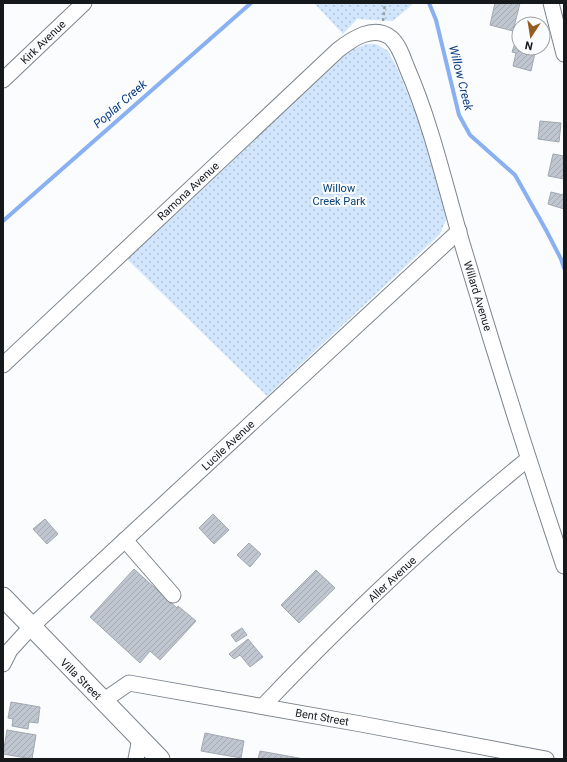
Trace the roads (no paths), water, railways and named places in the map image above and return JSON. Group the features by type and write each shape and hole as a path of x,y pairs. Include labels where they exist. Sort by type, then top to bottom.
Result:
{"main road":[{"name":"Villa Street","path":"3,597 160,759"}],"street":[{"name":"Kirk Avenue","path":"3,80 84,3"},
{"path":"551,3 564,54"},
{"name":"Willard Avenue","path":"382,33 390,38 397,46 416,90 448,188 459,231 528,459 564,566"},
{"name":"Ramona Avenue","path":"3,365 338,50 351,39 363,34 382,33"},
{"name":"Lucile Avenue","path":"3,664 10,650 31,627 459,231"},
{"name":"Aller Avenue","path":"262,706 330,637 476,501 528,459"},
{"path":"125,540 173,595"},
{"name":"Bent Street","path":"103,701 129,683 262,706 546,759"},
{"path":"136,759 140,738"}],"waterway":[{"name":"Poplar Creek","path":"3,221 251,3"},
{"name":"Willow Creek","path":"429,3 436,20 459,115 470,135 515,175 546,230 564,268"}],"park label":[{"name":"Willow Creek Park","path":"339,194"}]}
